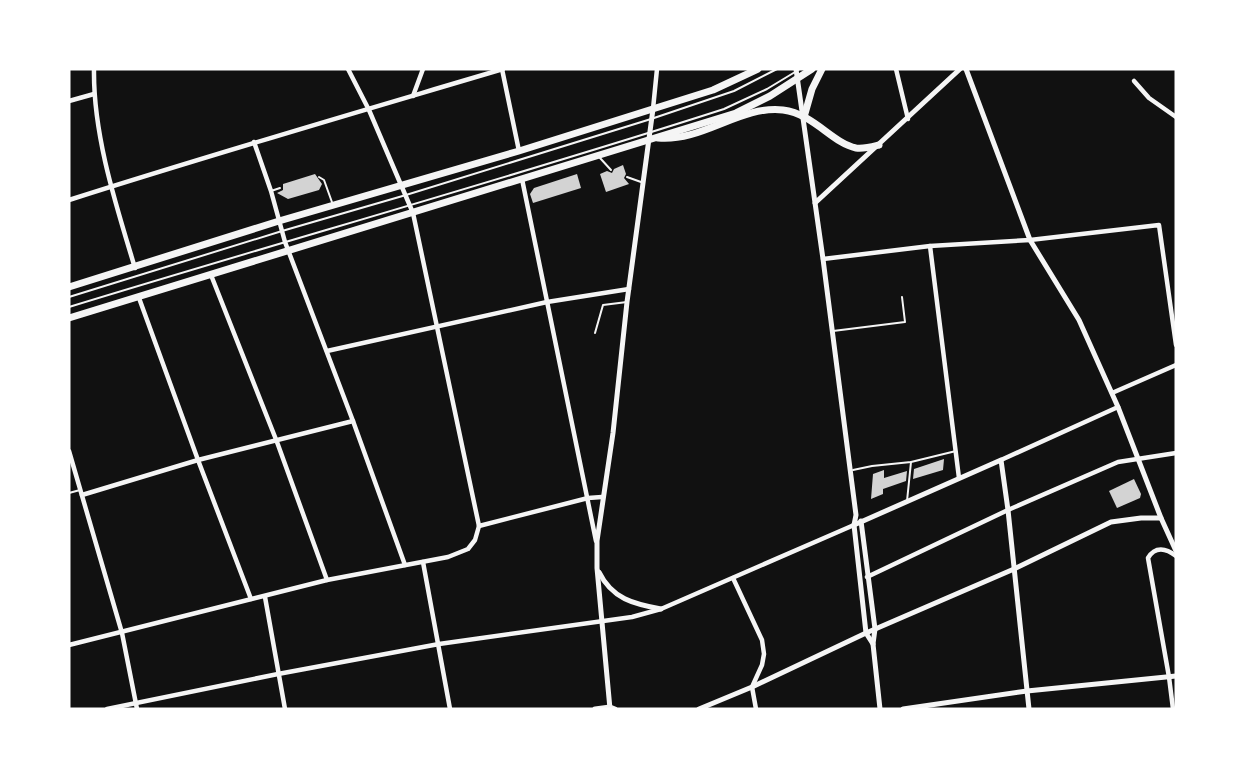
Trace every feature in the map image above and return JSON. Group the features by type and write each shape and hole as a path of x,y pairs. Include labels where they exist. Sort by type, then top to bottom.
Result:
{"main road":[{"path":"69,287 279,221 653,109 713,90 758,69"},
{"path":"69,318 211,275 287,246 522,179 598,156 650,137 736,113 770,96 798,72 812,69"},
{"path":"804,117 812,89 822,69"},
{"path":"650,137 680,139 768,110 786,111 804,117 852,147 865,148 879,145"}],"street":[{"path":"94,69 94,94 111,187 135,268"},
{"path":"69,645 327,580 448,557 468,549 475,540 479,526 412,210 369,110 348,69"},
{"path":"413,96 423,69"},
{"path":"69,200 254,142 503,69 519,151"},
{"path":"595,709 612,708 597,568 597,541 613,433 627,302 657,69"},
{"path":"896,69 908,119"},
{"path":"815,203 960,69"},
{"path":"966,69 1030,240 1071,305 1112,393 1176,553"},
{"path":"798,72 856,515 854,525 866,633 873,644"},
{"path":"1134,81 1149,98 1176,117"},
{"path":"69,101 94,94"},
{"path":"254,142 287,246 405,565"},
{"path":"522,179 597,541"},
{"path":"823,259 930,246 1030,240 1159,225 1176,345"},
{"path":"930,246 959,478"},
{"path":"211,275 277,442 327,580"},
{"path":"327,351 547,302 629,289"},
{"path":"139,297 251,599"},
{"path":"1112,393 1176,365"},
{"path":"106,709 137,706 278,674 438,644 603,620 619,620 661,609 1118,408"},
{"path":"81,492 353,421"},
{"path":"69,451 123,633 137,706"},
{"path":"867,577 1008,510 1118,462 1176,453"},
{"path":"1000,460 1008,510 1029,709"},
{"path":"479,526 588,498 602,497"},
{"path":"856,515 862,522 875,629 873,644 880,709"},
{"path":"699,709 1014,569 1111,522 1161,518"},
{"path":"1173,709 1148,558 1157,549 1176,553"},
{"path":"423,562 450,709"},
{"path":"597,568 606,585 615,594 628,601 661,609"},
{"path":"733,578 762,640 764,654 762,665 752,687 756,709"},
{"path":"264,597 285,709"},
{"path":"903,709 1027,691 1176,676"}],"lane":[{"path":"69,297 651,119 735,91 777,69"},
{"path":"412,210 650,137"},
{"path":"598,156 611,170"},
{"path":"319,177 324,180 333,205"},
{"path":"627,177 642,182"},
{"path":"271,191 280,188"},
{"path":"69,307 287,246"},
{"path":"832,331 904,322 902,297"},
{"path":"595,333 603,305 627,302"},
{"path":"850,471 911,462 956,451"},
{"path":"907,501 911,462"},
{"path":"69,474 75,472"},
{"path":"69,493 81,492"}],"building":[{"path":"623,165 626,174 624,178 629,184 606,192 600,174 607,171 612,173 614,169"},
{"path":"315,174 322,184 319,190 288,199 277,193 283,190 283,184"},
{"path":"577,174 581,188 533,203 530,194 534,188"},
{"path":"944,459 943,470 913,479 914,469"},
{"path":"884,470 884,478 907,471 906,481 883,489 883,494 871,499 873,474"},
{"path":"1134,479 1141,494 1140,498 1117,508 1109,491"}]}
